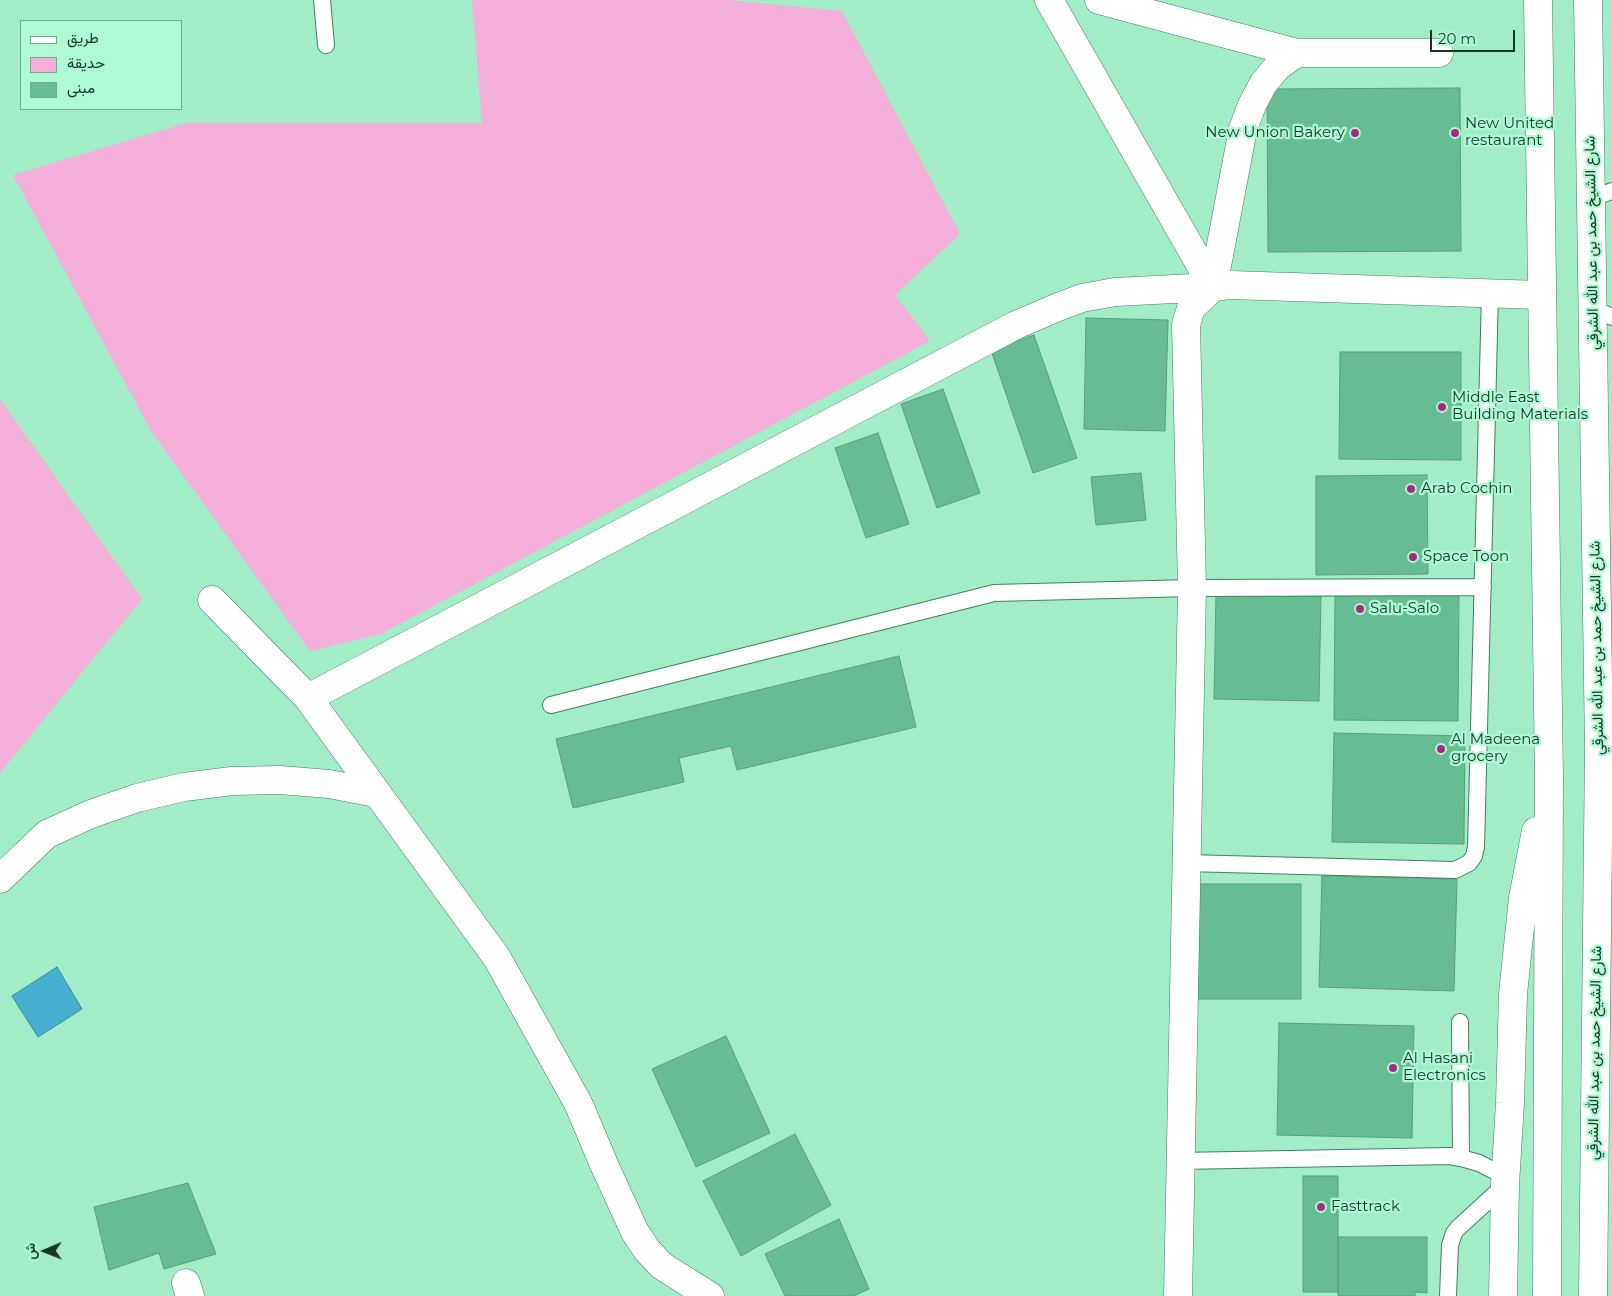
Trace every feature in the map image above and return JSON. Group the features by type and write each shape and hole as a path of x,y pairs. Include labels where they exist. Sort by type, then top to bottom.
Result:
{"main road":[{"path":"1049,0 1213,287"},
{"path":"1099,0 1297,53 1439,52"},
{"path":"1538,0 1549,778 1546,1296"},
{"name":"شارع الشيخ حمد بن عبد الله الشرقي","path":"1588,0 1602,195 1599,748 1592,1296"},
{"path":"1178,1296 1192,588 1186,325 1191,308 1213,287 1244,128 1252,105 1262,84 1278,66 1297,53"},
{"path":"308,698 1016,325 1082,298 1115,292 1230,285 1541,295"},
{"path":"212,600 308,698 497,958 578,1103 606,1170 635,1232 646,1250 662,1266 710,1296"},
{"path":"1599,748 1612,824"},
{"path":"1504,1296 1505,1181 1510,1103 1513,994 1517,946 1523,898 1549,778"},
{"path":"0,878 47,834 91,814 137,798 184,787 232,781 280,780 328,784 376,793"}],"lane":[{"path":"322,0 326,44"},
{"path":"1186,863 1454,870 1469,863 1474,856 1476,847 1490,293"},
{"path":"551,705 994,593 1192,588 1483,587"},
{"path":"1460,1022 1461,1158"},
{"path":"1180,1161 1428,1156 1461,1158 1480,1163 1505,1181 1454,1233 1450,1245 1448,1296"}],"green space":[{"path":"472,0 728,0 842,11 960,234 895,295 930,341 381,634 310,651 151,431 13,175 186,123 482,123"},
{"path":"0,399 142,599 0,773"}],"water":[{"path":"57,967 82,1009 38,1037 12,996"}],"building":[{"path":"1460,88 1461,251 1268,252 1267,89"},
{"path":"1086,318 1168,320 1165,431 1084,429"},
{"path":"1034,335 1077,458 1033,473 991,350"},
{"path":"1340,352 1461,352 1461,460 1339,459"},
{"path":"943,389 980,493 937,508 901,404"},
{"path":"878,433 909,524 866,538 835,448"},
{"path":"1141,473 1146,520 1096,525 1091,477"},
{"path":"1427,475 1428,574 1316,575 1316,476"},
{"path":"1335,593 1459,594 1458,721 1334,720"},
{"path":"1216,594 1321,596 1319,701 1214,699"},
{"path":"899,656 916,727 737,770 731,746 679,758 684,782 573,808 556,739"},
{"path":"1334,733 1465,736 1464,844 1332,842"},
{"path":"1322,876 1457,879 1454,991 1319,987"},
{"path":"1190,884 1301,884 1301,999 1190,999"},
{"path":"1279,1023 1414,1026 1412,1138 1277,1135"},
{"path":"726,1036 770,1133 696,1167 652,1069"},
{"path":"795,1134 831,1205 741,1256 703,1181"},
{"name":"Fasttrack","path":"1303,1176 1338,1176 1338,1292 1303,1292"},
{"path":"188,1183 216,1254 164,1269 159,1253 109,1270 94,1207"},
{"path":"839,1219 869,1289 854,1296 785,1296 765,1254"},
{"path":"1338,1237 1427,1237 1427,1293 1415,1292 1415,1296 1338,1296"}],"place":[{"name":"New Union Bakery","path":"1355,133"},
{"name":"New United restaurant","path":"1455,133"},
{"name":"Middle East Building Materials","path":"1442,407"},
{"name":"Arab Cochin","path":"1411,489"},
{"name":"Space Toon","path":"1413,557"},
{"name":"Salu-Salo","path":"1360,609"},
{"name":"Al Madeena grocery","path":"1441,749"},
{"name":"Al Hasani Electronics","path":"1393,1068"},
{"name":"Fasttrack","path":"1321,1207"}]}
